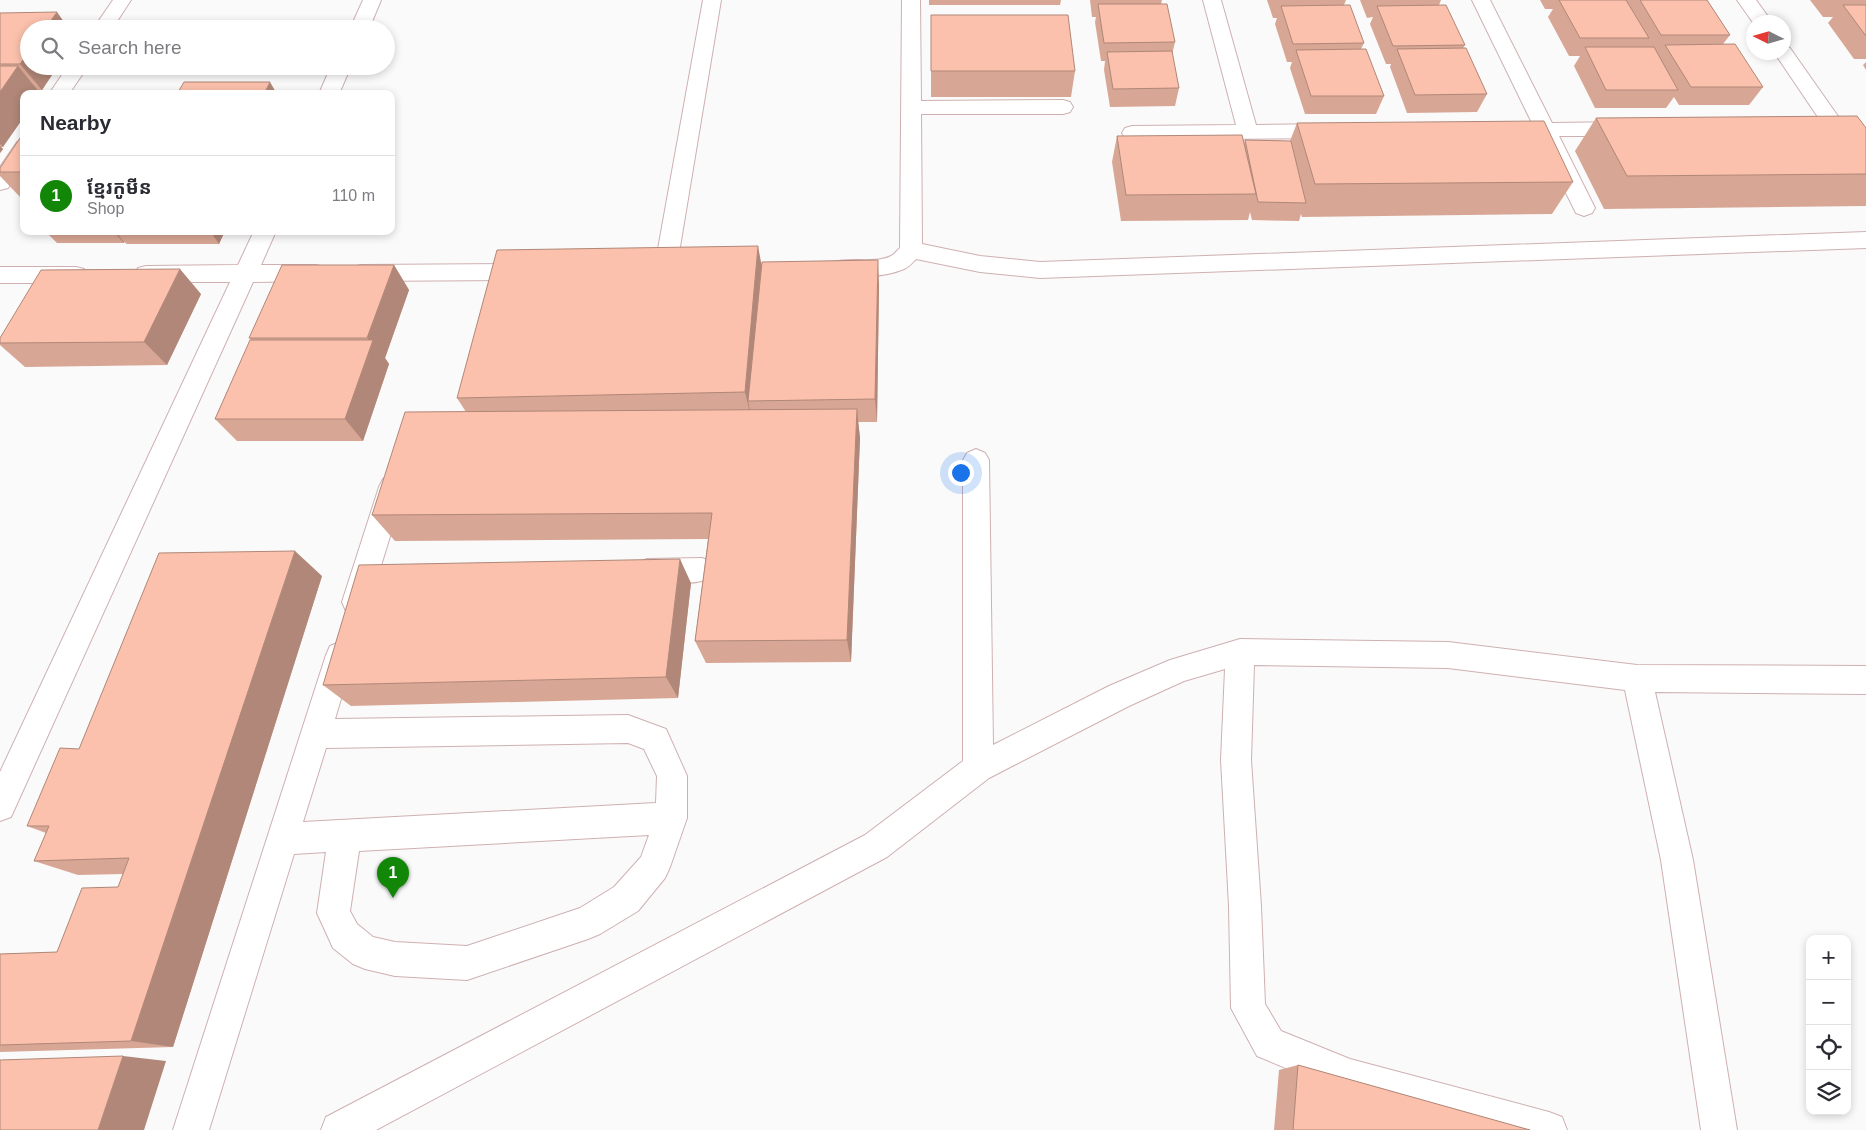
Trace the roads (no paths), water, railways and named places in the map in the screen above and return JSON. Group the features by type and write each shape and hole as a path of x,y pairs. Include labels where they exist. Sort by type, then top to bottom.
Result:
{"street":[{"path":"108,20 122,0"},
{"path":"363,20 372,0"},
{"path":"665,271 712,0"},
{"path":"821,268 879,267 898,263 911,250 911,0"},
{"path":"1212,0 1248,132"},
{"path":"1481,0 1584,208"},
{"path":"1746,0 1757,15"},
{"path":"1788,60 1834,128"},
{"path":"62,90 72,75"},
{"path":"331,90 337,75"},
{"path":"911,108 1063,107"},
{"path":"1495,130 1642,129"},
{"path":"1132,132 1347,131"},
{"path":"0,183 20,153"},
{"path":"0,806 263,235"},
{"path":"911,250 980,264 1040,270 1866,240"},
{"path":"127,274 548,272"},
{"path":"0,275 98,274"},
{"path":"976,460 978,768"},
{"path":"191,1130 315,734 381,572 393,484"},
{"path":"623,571 702,570"},
{"path":"1240,652 1236,760 1245,906 1248,1008 1269,1044 1350,1077 1549,1130"},
{"path":"339,1130 876,846 978,768 1119,696 1180,669 1240,652 1448,655 1637,678 1866,680"},
{"path":"1637,678 1677,860 1719,1130"},
{"path":"315,734 628,729 655,739 672,776 672,818 654,867 626,899 588,922 467,963 395,959 365,952 345,936 333,913 345,835"},
{"path":"282,839 672,818"}],"place":[{"name":"ខ្មែរកូមីន","path":"393,898"}]}
